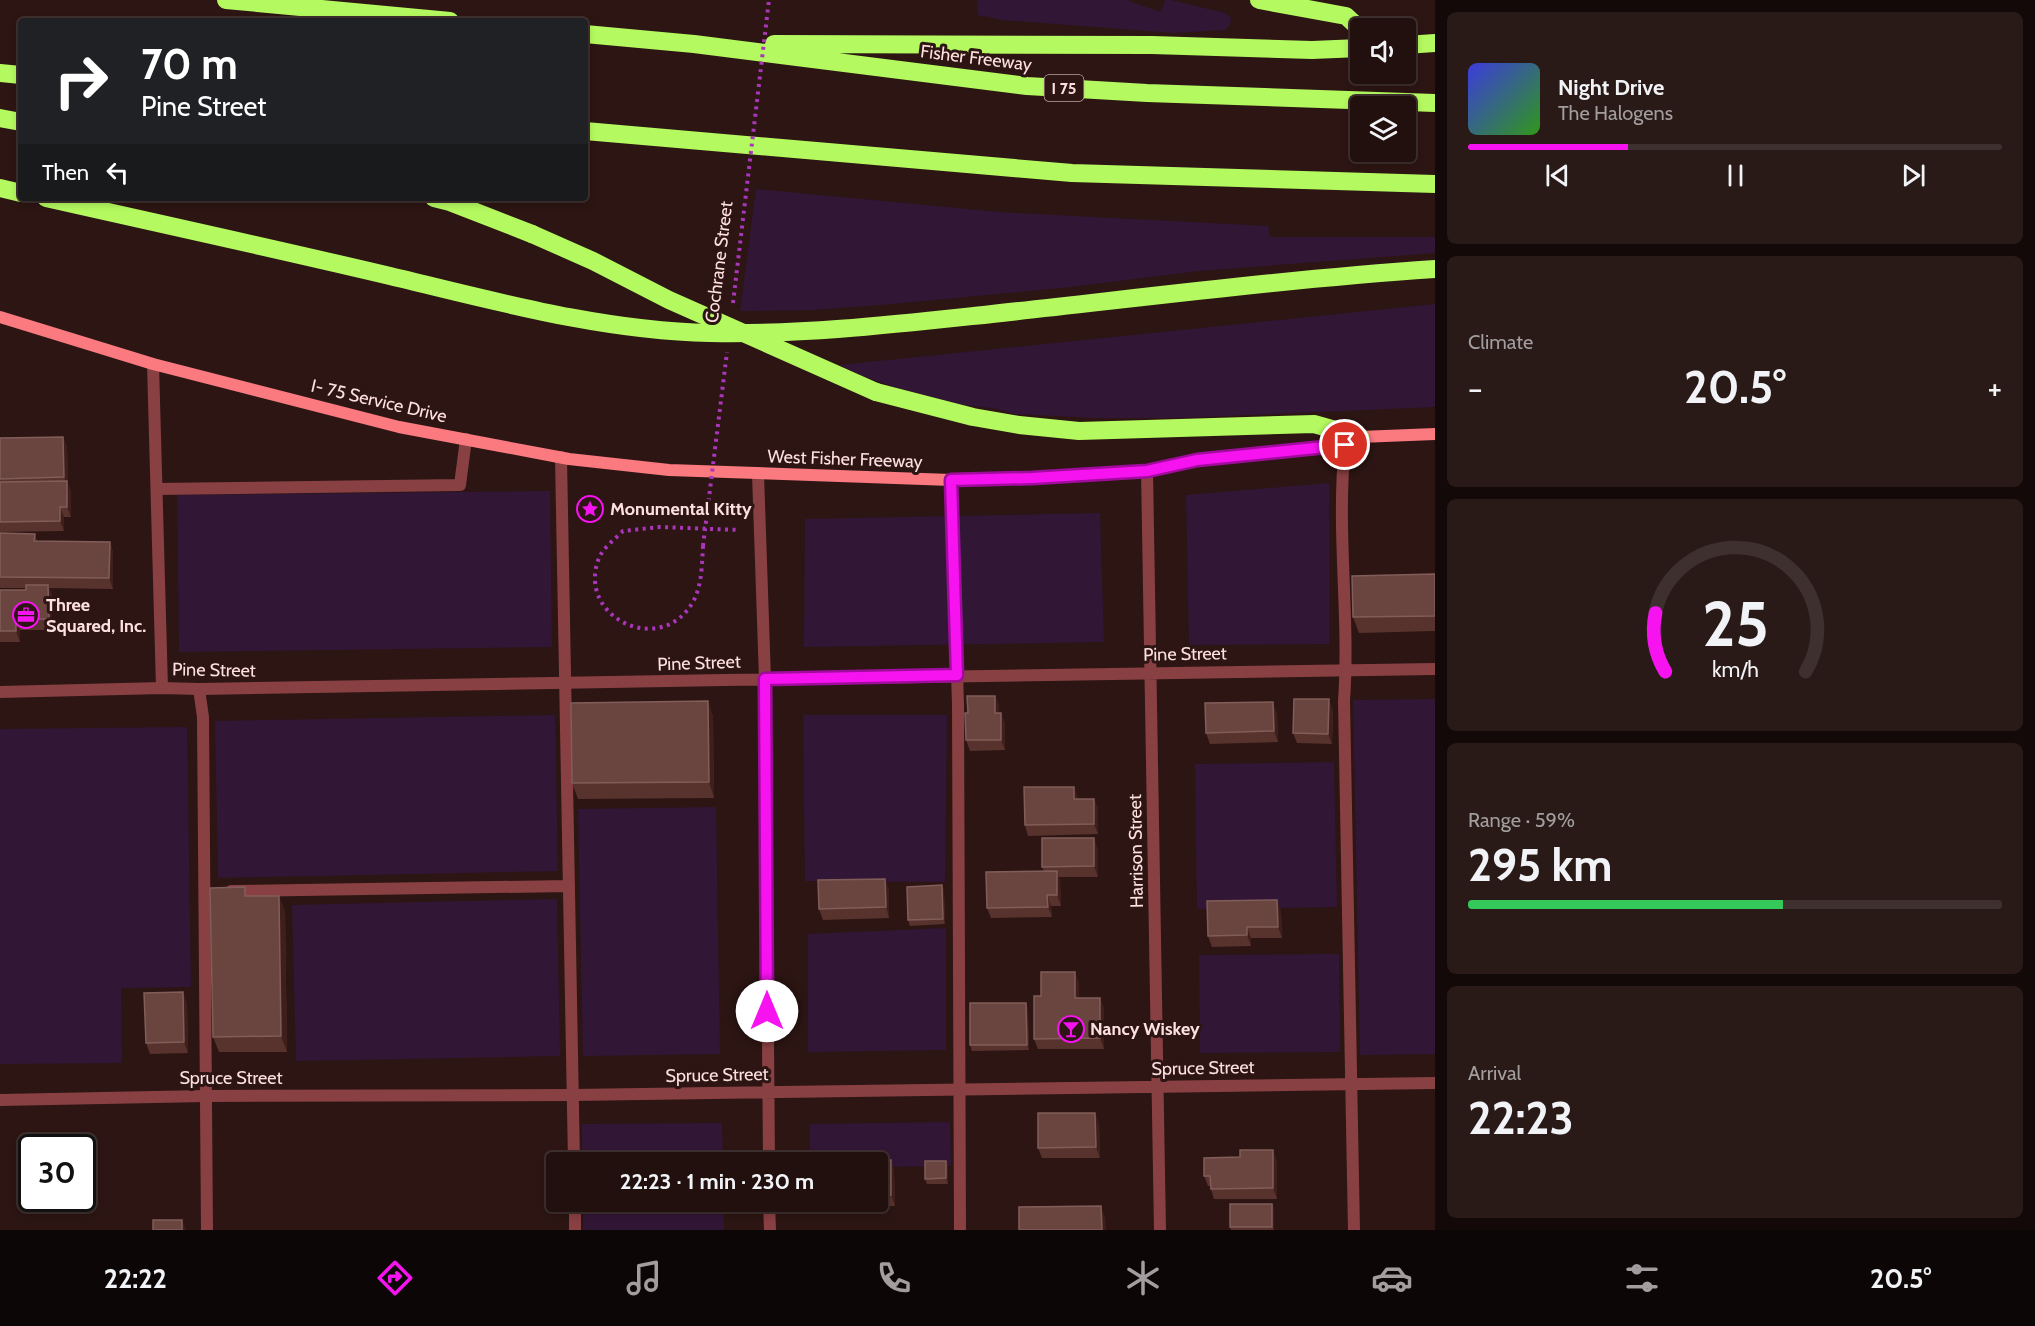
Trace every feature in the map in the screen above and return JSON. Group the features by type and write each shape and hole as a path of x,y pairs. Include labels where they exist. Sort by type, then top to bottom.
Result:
{"highway":[{"path":"226,0 418,18"},
{"path":"1259,0 1346,16 1350,20"},
{"name":"Fisher Freeway","path":"588,34 694,44 1027,86 1147,93 1435,103"},
{"path":"1416,44 1435,43"},
{"path":"694,44 1152,45 1312,50 1350,48"},
{"path":"0,73 18,75"},
{"path":"0,118 18,121"},
{"path":"588,131 1072,173 1435,184"},
{"path":"0,188 18,191"},
{"path":"59,201 508,304 622,326 708,333 790,332 908,323 1308,278 1435,269"},
{"path":"446,201 532,234 593,261 669,300 876,392 973,417 1019,425 1079,431 1314,424 1352,441"}],"street":[{"name":"I- 75 Service Drive","path":"0,317 153,364 399,427 561,457 669,470 758,474"},
{"path":"153,364 162,688"},
{"path":"1354,1230 1341,479 1352,441 1435,434"},
{"path":"157,489 460,485 466,439"},
{"name":"West Fisher Freeway","path":"758,474 951,480 1032,478 1147,471 1197,460 1352,441"},
{"path":"561,457 574,1152"},
{"name":"Harrison Street","path":"1147,471 1160,1230"},
{"path":"758,474 765,679 769,1152"},
{"path":"951,480 957,675 960,1230"},
{"name":"Pine Street","path":"0,692 162,688 565,685 957,675 1435,669"},
{"path":"199,689 203,717 206,891 207,1230"},
{"path":"206,891 569,886"},
{"name":"Spruce Street","path":"0,1100 1435,1083"},
{"path":"575,1212 575,1230"},
{"path":"770,1212 770,1230"}],"path":[{"name":"Cochrane Street","path":"732,308 769,0"},
{"name":"Cochrane Street","path":"728,344 703,546 700,581 696,598 687,611 675,621 658,629 640,629 620,622 606,610 596,587 595,571 600,555 623,531 660,527 730,530"}],"shaded area":[{"path":"977,0 1126,0 1161,12 1165,0 1171,0 1225,13 1231,18 1230,25 1225,30 1174,33 1002,20 978,15"},
{"path":"756,189 999,212 1268,226 1270,237 1435,237 1435,253 1199,271 1071,287 881,305 811,310 740,311"},
{"path":"1435,304 1435,407 1180,418 1094,418 1014,414 998,409 959,404 894,387 839,365"},
{"path":"1329,483 1329,644 1189,645 1186,495"},
{"path":"550,491 552,647 179,652 177,495"},
{"path":"1100,513 1104,642 804,647 805,519"},
{"path":"1435,699 1435,1054 1360,1055 1353,700"},
{"path":"555,715 558,871 218,878 215,721"},
{"path":"803,715 947,715 945,882 805,881"},
{"path":"187,727 191,987 121,988 122,1063 0,1064 0,729"},
{"path":"1334,762 1337,907 1197,909 1195,764"},
{"path":"716,807 720,1054 583,1056 578,809"},
{"path":"557,899 560,1056 296,1061 292,905"},
{"path":"946,928 946,1050 808,1052 808,934"},
{"path":"1339,954 1340,1052 1200,1053 1199,955"},
{"path":"950,1122 951,1166 888,1167 888,1152 810,1152 810,1124"},
{"path":"722,1123 723,1152 582,1152 582,1124"},
{"path":"583,1212 723,1212 724,1230 583,1230"}],"building":[{"path":"63,437 64,477 0,479 0,438"},
{"path":"67,481 67,507 60,507 60,521 0,522 0,482"},
{"path":"0,533 35,534 34,541 110,542 109,578 0,577"},
{"path":"1435,574 1435,616 1353,617 1352,576"},
{"name":"Three Squared, Inc.","path":"26,585 48,585 49,619 16,619 16,631 0,631 0,590 26,590"},
{"path":"967,696 995,696 995,713 1001,713 1001,740 966,740"},
{"path":"1294,699 1329,699 1328,734 1293,733"},
{"path":"708,701 709,782 572,783 571,703"},
{"path":"1273,702 1274,731 1206,733 1205,703"},
{"path":"1024,787 1074,787 1074,799 1094,799 1094,824 1025,825"},
{"path":"1042,838 1094,838 1094,866 1042,867"},
{"path":"1057,871 1057,895 1047,895 1048,907 987,908 986,872"},
{"path":"885,879 886,907 819,909 818,880"},
{"path":"942,885 943,919 908,920 907,887"},
{"path":"245,887 245,896 279,896 281,1036 213,1037 210,888"},
{"path":"1277,900 1278,927 1247,927 1247,935 1208,936 1207,901"},
{"name":"Nancy Wiskey","path":"1041,972 1075,972 1075,998 1100,998 1100,1038 1034,1039 1034,996 1041,996"},
{"path":"183,992 184,1042 146,1043 144,993"},
{"path":"970,1003 1026,1003 1027,1045 970,1045"},
{"path":"1038,1113 1095,1113 1096,1147 1038,1148"},
{"path":"1240,1150 1273,1150 1273,1188 1211,1189 1210,1176 1204,1176 1204,1158 1240,1157"},
{"path":"888,1160 891,1160 891,1195 888,1195"},
{"path":"925,1161 946,1161 946,1178 925,1179"},
{"path":"1230,1204 1272,1204 1272,1227 1230,1227"},
{"path":"1101,1206 1102,1230 1019,1230 1019,1207"},
{"path":"153,1220 182,1220 182,1230 153,1230"}],"place":[{"name":"Monumental Kitty","path":"590,509"},
{"name":"Three Squared, Inc.","path":"26,615"},
{"name":"Nancy Wiskey","path":"1071,1029"}],"route":[{"path":"767,1011 765,679 957,675 951,480 1147,471 1197,460 1345,445"}]}
